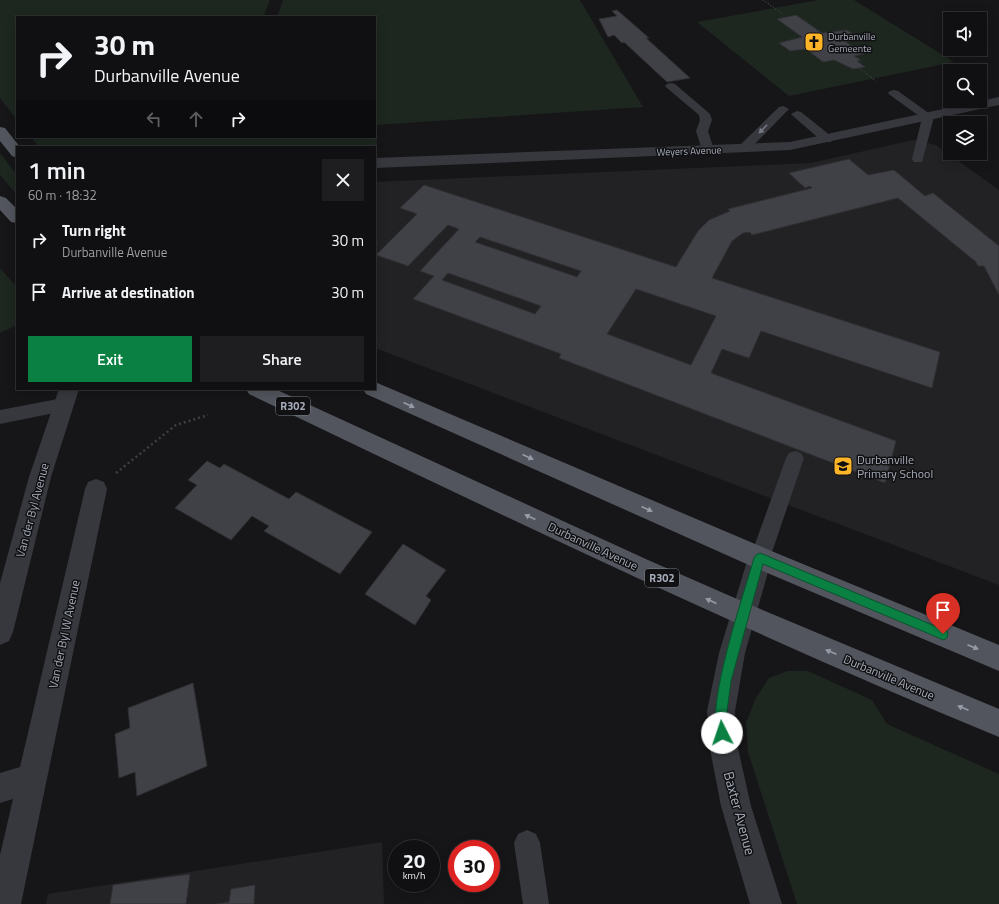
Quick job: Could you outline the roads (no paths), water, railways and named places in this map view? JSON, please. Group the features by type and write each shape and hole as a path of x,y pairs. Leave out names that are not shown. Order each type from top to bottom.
{"main road":[{"path":"0,131 16,152"},
{"path":"0,201 16,217"},
{"name":"Durbanville Avenue","path":"258,390 638,568 999,724"},
{"path":"375,390 760,558 999,658"}],"street":[{"name":"Weyers Avenue","path":"376,163 790,146 827,140 999,101"},
{"name":"Van der Byl Avenue","path":"0,632 40,476 66,397"},
{"name":"Van der Byl W Avenue","path":"5,904 96,489"},
{"name":"Baxter Avenue","path":"760,558 732,654 721,711 723,737 736,806 766,904"},
{"path":"0,788 32,778"}],"lane":[{"path":"671,86 704,114 706,120 702,132 708,150"},
{"path":"894,93 928,117 918,159"},
{"path":"743,149 782,109"},
{"path":"797,114 827,140"},
{"path":"0,417 66,397"},
{"path":"760,558 794,458"},
{"path":"527,843 536,904"}],"place":[{"name":"Durbanville Gemeente","path":"814,42"},
{"name":"Durbanville Primary School","path":"843,466"}]}
